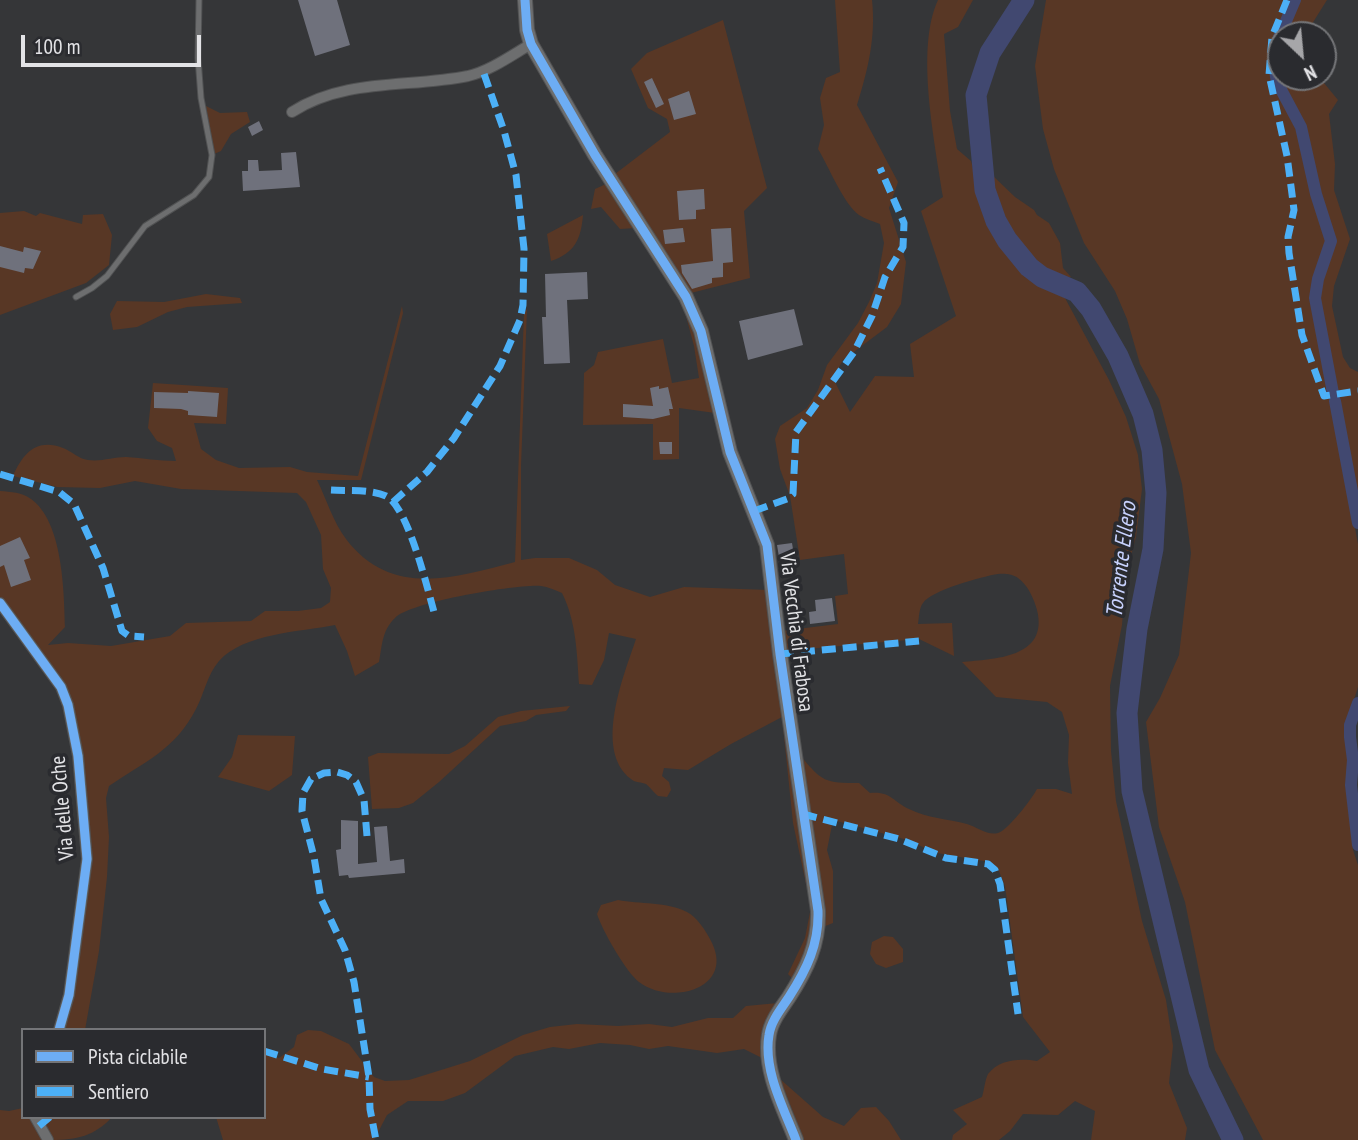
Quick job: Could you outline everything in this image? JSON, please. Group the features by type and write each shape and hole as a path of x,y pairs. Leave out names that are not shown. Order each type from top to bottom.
{"street":[{"name":"Via Vecchia di Frabosa","path":"526,0 527,30 531,44 595,155 697,319 730,452 767,545 780,654 818,911 817,935 810,961 774,1021 769,1036 774,1080 796,1140"},
{"path":"292,112 314,100 352,89 472,75 531,44"},
{"name":"Via delle Oche","path":"0,603 61,687 68,705 78,756 88,856 69,995 61,1028"},
{"path":"36,1119 48,1140"}],"lane":[{"path":"76,297 107,276 135,237 148,224 194,195 209,177 212,155 202,104 198,64 199,0"}],"shaded area":[{"path":"835,0 872,0 870,53 857,105 898,182 889,208 906,262 901,304 887,327 843,360 833,378 850,412 875,376 914,377 910,344 956,316 921,211 943,197 929,97 928,44 931,20 938,0 973,0 958,27 944,34 950,111 957,149 971,161 984,207 1012,258 1037,279 1052,285 1065,298 1109,380 1126,417 1138,455 1142,489 1136,537 1126,574 1122,625 1110,686 1111,751 1116,801 1142,921 1166,1000 1173,1046 1169,1083 1187,1128 1185,1140 1091,1140 1095,1111 1075,1101 1058,1115 1023,1114 999,1140 952,1140 953,1135 967,1124 953,1110 982,1097 987,1076 993,1069 1011,1061 1037,1061 1050,1052 1023,1017 1005,886 998,869 989,862 937,853 904,839 833,820 827,850 833,871 833,923 823,927 800,755 825,779 859,783 870,793 887,795 916,812 967,824 990,833 998,833 1007,827 1037,789 1056,789 1072,794 1068,763 1069,735 1062,712 1047,702 996,697 962,662 1016,653 1027,647 1035,638 1039,626 1036,606 1028,588 1016,577 1008,574 991,575 946,589 923,603 918,624 952,623 954,656 919,639 784,651 781,631 838,624 835,596 848,594 844,554 800,560 790,496 780,469 775,439 780,426 807,408 818,390 827,365 858,323 877,283 884,243 880,224 861,216 853,209 818,149 824,125 820,98 826,78 840,72"},
{"path":"1046,0 1292,0 1283,21 1267,21 1267,91 1280,91 1297,127 1313,194 1328,238 1312,301 1358,544 1358,687 1344,731 1349,764 1347,783 1353,850 1358,865 1358,1140 1263,1140 1215,1050 1185,902 1159,827 1146,722 1179,655 1191,553 1182,484 1159,399 1140,364 1127,319 1115,291 1084,243 1054,169 1043,129 1035,66"},
{"path":"1297,0 1327,0 1314,21 1289,21"},
{"path":"723,20 767,188 744,211 750,278 687,294 615,174 670,132 667,119 648,108 631,69 647,53"},
{"path":"1286,91 1331,91 1338,100 1329,114 1335,164 1334,190 1350,239 1334,286 1332,306 1343,357 1350,368 1358,372 1358,498 1320,300 1322,280 1334,245 1333,236 1319,194 1303,126"},
{"path":"206,106 220,113 247,112 250,122 231,134 221,151 214,154"},
{"path":"990,173 1015,197 1049,223 1060,243 1063,268 1071,277 1060,277 1042,270 1027,257 1020,242 1008,231 998,213"},
{"path":"606,184 636,228 620,229 601,207 591,209 595,189"},
{"path":"24,211 36,216 40,213 82,224 83,215 103,214 112,235 109,265 86,283 0,315 0,213"},
{"path":"583,215 581,231 575,244 566,254 551,261 547,234"},
{"path":"206,294 240,298 242,303 187,307 168,312 137,327 113,330 110,314 117,301 164,302"},
{"path":"683,305 691,320 715,413 679,408 679,459 653,460 653,424 583,425 584,373 594,365 598,352 663,339 672,383 699,378"},
{"path":"402,306 403,313 361,480 317,480 333,518 346,539 364,558 383,570 403,576 424,579 446,577 515,562 524,313 527,309 521,466 521,560 569,558 597,570 615,585 650,597 684,587 769,590 813,906 810,945 794,980 788,974 805,938 811,907 793,823 782,717 688,770 664,768 662,776 669,782 671,790 667,797 658,796 646,784 631,779 620,766 614,750 613,731 619,691 636,639 609,633 604,660 592,685 579,684 573,626 562,593 544,586 528,586 441,600 405,612 395,618 387,628 379,662 355,676 335,625 257,639 230,652 219,661 211,672 196,709 178,735 158,754 109,786 106,798 109,837 107,877 99,951 85,1028 63,1028 83,908 81,755 52,666 0,598 0,491 31,499 42,510 56,540 62,577 65,627 48,645 68,643 111,646 170,636 186,623 251,621 265,611 321,608 330,602 331,588 323,569 321,535 306,502 297,493 181,489 135,481 100,488 57,487 13,476 26,454 38,446 54,445 88,460 126,457 176,461 172,448 157,441 148,428 153,383 228,388 226,424 194,423 201,449 216,460 239,468 290,467 307,472 358,476"},
{"path":"570,706 566,711 536,715 526,721 500,726 413,803 399,808 372,809 368,757 378,753 449,754 465,746 498,717 521,711"},
{"path":"238,735 295,736 292,775 269,791 218,777 232,757"},
{"path":"618,900 671,906 694,917 709,937 716,958 715,971 707,981 682,992 652,989 639,982 615,950 597,914 601,905"},
{"path":"884,936 893,937 903,949 903,962 886,968 876,964 870,954 872,942"},
{"path":"778,1003 764,1059 744,1049 717,1053 668,1046 649,1049 600,1043 569,1049 553,1047 515,1056 465,1093 443,1101 408,1101 387,1115 374,1140 223,1140 217,1119 266,1119 266,1055 279,1058 294,1047 297,1035 308,1030 321,1031 349,1044 374,1077 385,1081 409,1080 470,1061 523,1035 550,1027 577,1024 649,1024 672,1027 708,1018 733,1018 746,1006"},
{"path":"780,1079 823,1117 844,1126 861,1108 876,1107 901,1140 804,1140"},
{"path":"21,1108 21,1119 33,1119 43,1140 0,1140 0,1110"},
{"path":"52,1119 110,1119 85,1136 69,1139 52,1140 43,1127"}],"building":[{"path":"298,0 337,0 350,45 315,56"},
{"path":"652,78 664,104 656,108 644,82"},
{"path":"689,91 696,114 674,120 668,99"},
{"path":"259,121 263,130 252,136 248,127"},
{"path":"296,152 300,187 243,191 242,171 248,171 248,160 258,160 259,171 282,170 281,153"},
{"path":"704,189 705,209 696,210 696,219 679,220 677,191"},
{"path":"683,228 685,242 665,244 663,230"},
{"path":"731,228 733,262 723,263 723,277 712,278 712,283 692,289 682,273 681,265 713,261 711,229"},
{"path":"0,246 23,252 24,247 41,251 33,269 25,268 24,273 0,267"},
{"path":"587,272 588,299 567,300 570,363 544,364 542,317 546,317 545,274"},
{"path":"794,309 803,345 748,360 739,321"},
{"path":"659,386 659,389 668,387 673,409 669,409 670,415 653,419 623,417 623,404 653,406 650,388"},
{"path":"154,392 219,393 217,417 188,415 188,411 181,409 154,408"},
{"path":"659,442 672,442 672,454 660,454"},
{"path":"20,537 30,558 24,560 31,580 11,587 4,565 0,567 0,546"},
{"path":"792,543 795,561 780,563 777,545"},
{"path":"832,598 835,621 810,624 809,612 816,611 815,600"},
{"path":"341,820 358,821 358,864 377,862 374,827 387,826 390,861 404,859 405,873 349,878 348,875 339,876 336,850 341,849"}],"waterway":[{"name":"Torrente Ellero","path":"1024,0 990,53 976,95 985,190 996,221 1007,240 1029,267 1042,277 1077,292 1091,309 1118,356 1143,414 1152,450 1156,493 1153,549 1137,629 1127,713 1132,791 1199,1070 1233,1140"},
{"path":"1295,0 1278,40 1275,71 1277,82 1301,127 1316,194 1331,241 1318,279 1315,298 1333,393"},
{"path":"1335,401 1358,523"},
{"path":"1358,703 1350,725 1353,760 1351,785 1358,845"}],"marked path":[{"path":"1287,0 1272,37 1269,75 1287,156 1292,194 1294,210 1288,237 1289,253 1302,335 1324,396 1358,391"},
{"path":"393,502 427,472 454,438 500,366 520,320 523,305 524,249 516,175 483,71"},
{"path":"754,511 787,499 793,494 796,432 854,352 872,316 885,277 903,247 904,223 880,168"},
{"path":"0,474 59,492 74,504 103,568 122,631 129,636 144,637"},
{"path":"331,490 373,492 386,496 394,503 416,549 434,612"},
{"path":"780,654 919,641"},
{"path":"367,836 364,800 356,782 337,772 324,773 311,779 303,793 302,811 321,899 345,950 354,982 376,1140"},
{"path":"803,814 899,839 946,858 988,864 995,870 1000,884 1018,1014"},
{"path":"266,1052 322,1069 369,1077"},
{"path":"39,1126 48,1119"}],"cycle path":[{"path":"525,0 531,44 595,155 686,297 701,331 730,452 767,545 780,654 818,911 811,956 774,1020 769,1035 772,1075 796,1140"},
{"path":"0,603 61,687 68,705 78,756 87,859 69,995 60,1028"}]}
